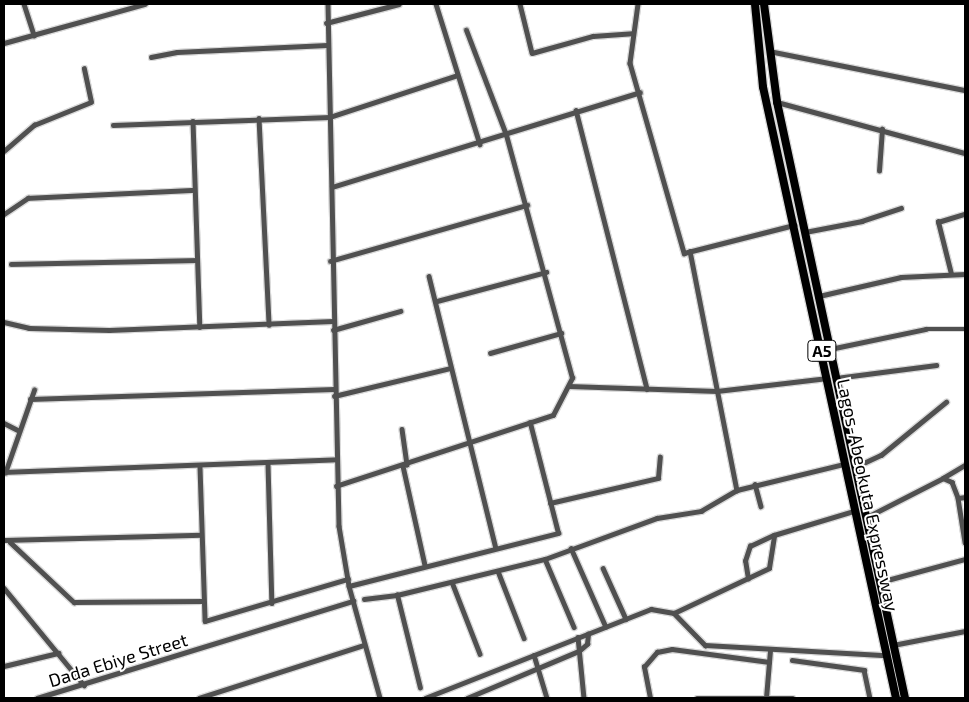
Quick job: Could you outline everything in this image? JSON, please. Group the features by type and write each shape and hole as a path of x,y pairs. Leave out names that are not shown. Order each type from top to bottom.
{"highway":[{"name":"Lagos-Abeokuta Expressway","path":"755,4 763,87 896,698"},
{"name":"Lagos-Abeokuta Expressway","path":"764,4 768,50 777,102 820,296 864,519 880,582 905,698"}],"street":[{"path":"24,4 34,34"},
{"path":"4,43 145,4"},
{"path":"328,4 326,23 332,187 330,261 336,486 348,579 364,645 380,698"},
{"path":"326,23 399,4"},
{"path":"436,4 456,76 480,144"},
{"path":"520,4 532,53 593,36 632,33"},
{"path":"638,4 632,33 630,63 640,92 684,253 794,225"},
{"path":"336,486 405,466 557,413 570,386 572,374 528,205 506,135 466,30"},
{"path":"151,58 177,52 327,45"},
{"path":"768,50 965,90"},
{"path":"4,151 34,125 91,102 84,69"},
{"path":"112,125 259,118 330,117 456,76"},
{"path":"332,187 480,144 576,110 640,92"},
{"path":"777,102 965,153"},
{"path":"576,110 647,389"},
{"path":"259,118 269,325"},
{"path":"193,121 196,260 200,326"},
{"path":"879,171 882,129"},
{"path":"4,214 28,198 194,190"},
{"path":"330,261 528,205"},
{"path":"805,232 862,221 901,208"},
{"path":"951,274 938,222 965,214"},
{"path":"690,251 737,490"},
{"path":"11,264 196,260"},
{"path":"437,301 546,272"},
{"path":"820,296 901,277 965,274"},
{"path":"429,276 437,301 451,368 496,548"},
{"path":"333,330 400,311"},
{"path":"4,322 67,329 269,325 333,321"},
{"path":"830,349 926,329 965,329"},
{"path":"490,353 561,333"},
{"path":"836,378 936,365"},
{"path":"334,396 451,368"},
{"path":"570,386 717,391 827,378"},
{"path":"30,399 334,389"},
{"path":"34,390 4,473 268,464 336,459"},
{"path":"855,467 881,455 946,402"},
{"path":"4,423 18,430"},
{"path":"350,586 425,565 558,533 530,423"},
{"path":"402,429 405,466 425,565"},
{"path":"550,503 658,478 660,457"},
{"path":"268,464 272,602"},
{"path":"364,599 397,595 544,559 657,518 701,511 737,490 755,484 844,464"},
{"path":"864,519 965,465"},
{"path":"200,466 202,601 203,616 209,623 348,579"},
{"path":"943,478 952,482 958,498 965,542"},
{"path":"755,484 761,506"},
{"path":"958,498 965,497"},
{"path":"748,579 745,561 750,546 774,535 854,511"},
{"path":"4,540 10,542 201,535"},
{"path":"426,698 651,609 674,613 748,579 773,562 774,535"},
{"path":"10,542 74,602 202,601"},
{"path":"571,548 606,627"},
{"path":"544,559 574,627"},
{"path":"880,582 965,559"},
{"path":"603,568 626,619"},
{"path":"498,571 524,638"},
{"path":"452,582 480,654"},
{"path":"4,588 84,685"},
{"path":"397,595 420,688"},
{"name":"Dada Ebiye Street","path":"37,698 353,601"},
{"path":"674,613 700,643 770,650 886,655"},
{"path":"893,645 965,632"},
{"path":"467,698 541,669 578,651 587,644 588,634"},
{"path":"578,637 584,698"},
{"path":"198,698 364,645"},
{"path":"650,698 644,667 657,652 672,649 769,662"},
{"path":"766,697 770,650"},
{"path":"4,666 58,653"},
{"path":"534,655 541,669 547,698"},
{"path":"792,660 864,670 870,698"},
{"path":"697,698 793,698"}]}
